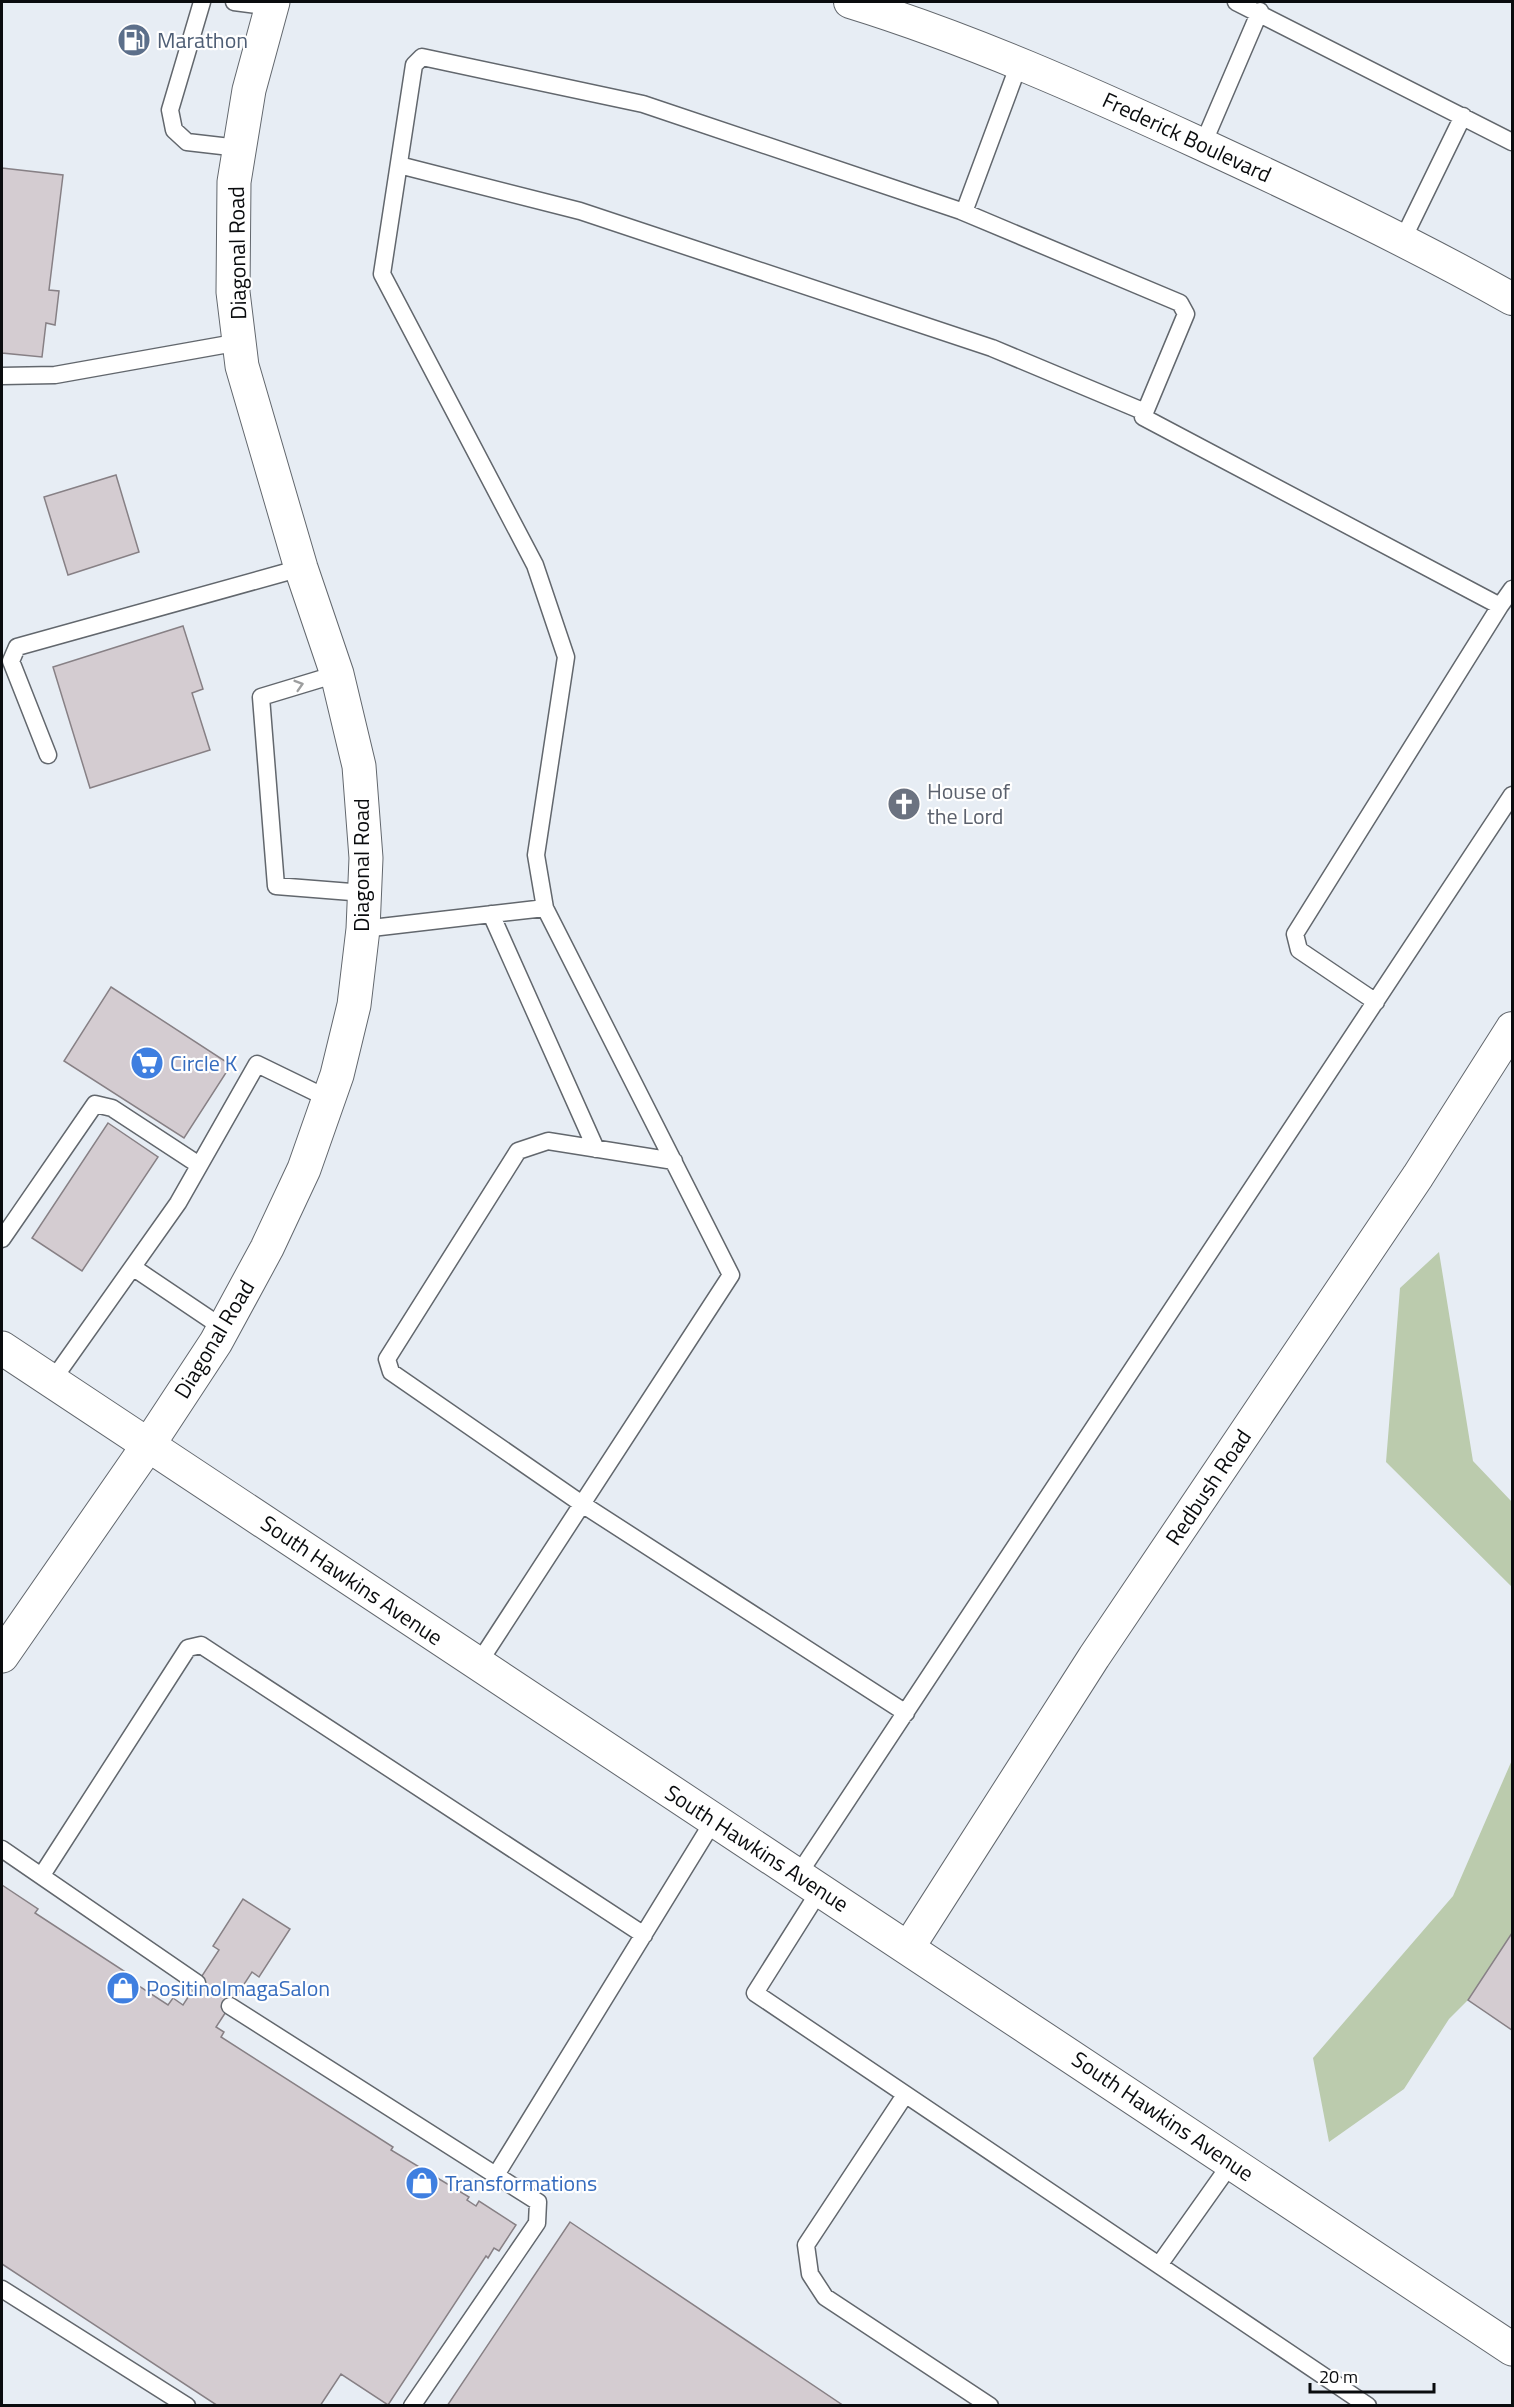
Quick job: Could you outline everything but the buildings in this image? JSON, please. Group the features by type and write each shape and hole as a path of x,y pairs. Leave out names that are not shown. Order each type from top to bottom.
{"street":[{"name":"Frederick Boulevard","path":"850,2 906,19 1098,96 1203,144 1402,241 1512,299"},
{"name":"Diagonal Road","path":"2,1656 149,1444 224,1328 267,1248 299,1179 329,1099 354,1005 363,929 366,858 359,766 337,674 301,568 242,366 233,292 234,182 249,90 272,4"},
{"name":"Redbush Road","path":"908,1948 1094,1657 1418,1176 1512,1028"},
{"name":"South Hawkins Avenue","path":"2,1348 1512,2349"}],"lane":[{"path":"202,2 170,110 174,130 187,142 239,148"},
{"path":"234,2 272,4"},
{"path":"1236,2 1260,11 1512,142"},
{"path":"1203,144 1260,11"},
{"path":"478,1664 731,1275 545,908 536,855 566,657 535,565 382,274 414,65 422,57 643,104 964,212 1180,303 1186,314 1143,417 1500,606"},
{"path":"964,212 1019,64"},
{"path":"1402,241 1463,116"},
{"path":"399,165 580,211 992,348 1145,412"},
{"path":"2,376 55,375 240,342"},
{"path":"48,755 12,661 17,647 301,568"},
{"path":"1376,1002 1299,950 1295,934 1512,589"},
{"path":"337,674 261,697 276,886 364,893"},
{"path":"1368,2406 755,1993 809,1883 906,1713 1512,795"},
{"path":"363,929 545,908"},
{"path":"491,914 596,1149"},
{"path":"52,1381 178,1203 257,1064 329,1099"},
{"path":"2,1239 95,1104 112,1108 199,1165"},
{"path":"674,1161 548,1142 518,1151 387,1359 391,1372 582,1504 906,1713"},
{"path":"134,1268 224,1328"},
{"path":"42,1875 188,1648 201,1645 644,1935"},
{"path":"496,2175 714,1820"},
{"path":"2,1849 197,1983"},
{"path":"230,2006 538,2202 537,2223 412,2406"},
{"path":"905,2095 806,2245 810,2274 825,2297 990,2406"},
{"path":"1159,2265 1232,2162"},
{"path":"2,2289 187,2406"}],"green space":[{"path":"1439,1252 1473,1461 1512,1502 1512,1587 1386,1462 1400,1288"},
{"path":"1512,1760 1512,1933 1468,2000 1449,2019 1404,2089 1329,2142 1313,2058 1453,1896"}],"place":[{"name":"Marathon","path":"134,40"},
{"name":"House of the Lord","path":"904,804"},
{"name":"Circle K","path":"147,1063"},
{"name":"PositinoImagaSalon","path":"123,1988"},
{"name":"Transformations","path":"422,2183"}]}
